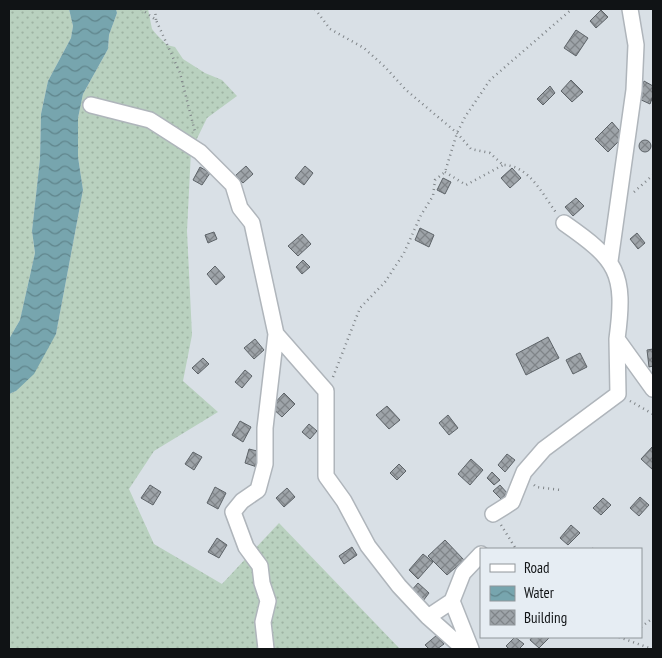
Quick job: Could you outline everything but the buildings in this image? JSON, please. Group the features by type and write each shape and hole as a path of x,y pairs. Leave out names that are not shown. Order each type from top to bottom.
{"street":[{"path":"610,261 634,90 636,45 630,9"},
{"path":"91,105 150,120 200,152 233,185 240,208 252,222 276,334 265,428 265,464 258,490 242,501 233,512 246,547 260,566 262,583 268,601 263,622 266,649"},
{"path":"493,514 512,502 524,472 544,449 618,394 617,339 621,311 620,286 610,261 594,244 564,223"},
{"path":"276,334 326,391 326,476 344,501 368,546 399,586 428,617 464,649"},
{"path":"617,339 653,389"},
{"path":"428,617 452,601 463,573 480,554"},
{"path":"452,601 471,649"}],"path":[{"path":"141,9 156,20"},
{"path":"155,9 156,20 180,73 200,152"},
{"path":"315,9 330,30 364,48 406,90 457,133 471,149 490,153 503,165"},
{"path":"326,391 341,360 360,308 385,282 404,253 421,215 433,196 435,180 445,172 457,133 465,117 490,80 572,9"},
{"path":"445,172 466,185 503,165 513,165 529,175 564,223"},
{"path":"618,206 653,175"},
{"path":"618,394 653,414"},
{"path":"524,472 536,487 561,490"},
{"path":"493,514 515,548"},
{"path":"642,626 653,618"},
{"path":"622,638 652,649"}],"green space":[{"path":"9,9 69,9 73,26 71,38 48,81 41,114 40,159 32,231 35,253 20,320 9,339"},
{"path":"116,9 148,9 152,29 167,45 175,47 183,59 205,73 222,80 237,96 207,118 191,151 187,231 192,335 183,381 218,412 154,451 129,489 154,544 222,584 279,523 400,649 9,649 9,394 16,391 56,334 83,190 78,157 78,118 83,94 108,49 109,35 117,13"}],"water":[{"path":"69,9 116,9 117,13 109,35 108,49 83,94 78,118 78,157 83,190 56,334 34,374 16,391 9,394 9,339 20,320 35,253 32,231 40,159 41,114 48,81 71,38 73,26"}]}
